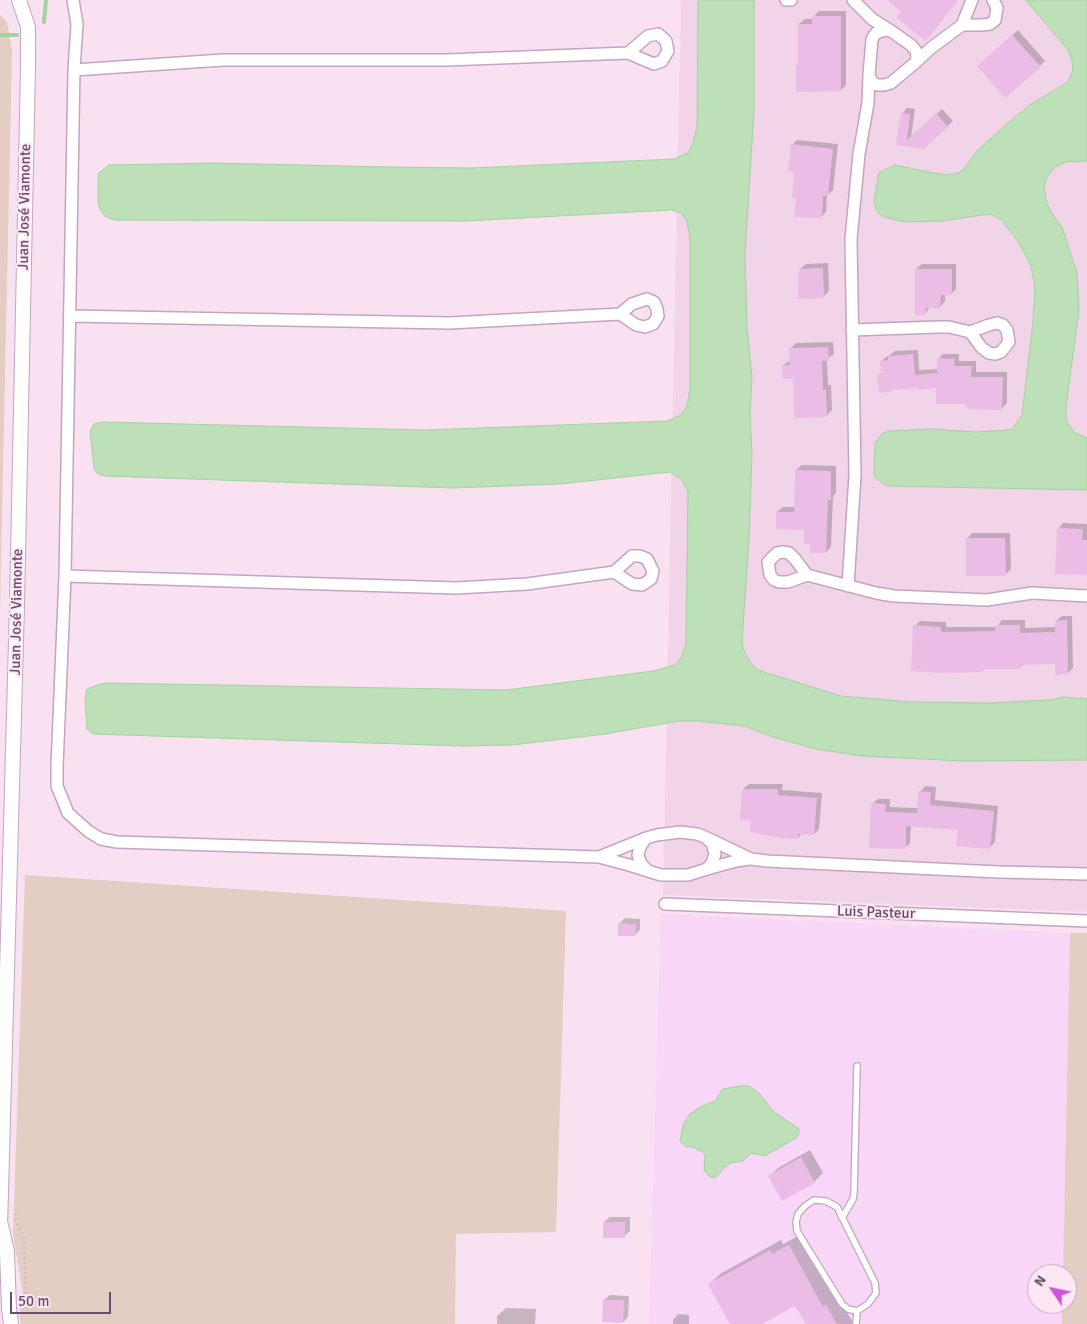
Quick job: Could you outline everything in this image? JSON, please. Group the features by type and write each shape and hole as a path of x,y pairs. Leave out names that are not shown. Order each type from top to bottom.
{"street":[{"name":"Juan José Viamonte","path":"11,1324 7,1251 0,1226 17,604 28,67 28,27 19,0"},
{"path":"73,0 77,24 74,70 65,576 57,786 68,812 88,831 101,839 117,842 599,857 661,875 688,875 736,861 751,859 990,872 1087,874"},
{"path":"786,0 791,0"},
{"path":"853,0 872,19 911,45 916,50 916,62"},
{"path":"962,25 968,5 972,0"},
{"path":"868,103 931,48 962,25 990,24 995,20 997,8 994,0"},
{"path":"848,586 855,475 851,239 859,154 868,103 872,19"},
{"path":"872,39 879,31 891,31"},
{"path":"911,45 931,48"},
{"path":"74,70 223,60 448,60 628,53"},
{"path":"869,75 872,82 877,85 884,86 891,83"},
{"path":"70,316 449,323 620,314"},
{"path":"852,330 949,327 970,332"},
{"path":"65,576 456,588 527,584 614,572"},
{"path":"807,575 894,596 987,600 1032,593 1087,596"},
{"path":"599,857 646,838 680,832 705,837 751,859"},
{"path":"705,837 712,843 715,854 712,863 707,869"},
{"path":"646,838 640,847 638,855 641,864 648,871"},
{"name":"Luis Pasteur","path":"665,904 1087,921"}],"lane":[{"path":"842,1218 853,1199 854,1193 857,1066"},
{"path":"856,1324 857,1312 868,1304 876,1293 875,1283 837,1208 826,1201 814,1200 798,1214 796,1222 797,1231 842,1304 848,1309 857,1312"}],"shaded area":[{"path":"681,0 1087,0 1087,912 663,895"},
{"path":"698,0 754,0 754,109 745,254 747,329 752,377 750,412 752,454 742,641 743,648 750,662 756,669 841,696 910,702 988,703 1050,700 1063,697 1087,699 1087,760 963,761 863,756 816,749 770,736 745,726 698,721 679,721 605,734 512,745 462,746 93,734 87,729 85,699 87,689 106,683 506,690 653,671 675,665 681,658 686,644 688,491 682,480 670,472 560,484 453,488 105,476 98,474 94,469 90,431 94,424 102,422 425,430 667,421 681,415 687,406 690,390 690,238 683,214 671,210 465,221 114,220 105,216 101,211 98,203 98,180 99,173 109,165 213,163 471,168 674,159 688,153 697,127"},
{"path":"1026,0 1087,0 1087,161 1065,162 1054,168 1047,177 1044,186 1047,204 1062,227 1077,273 1079,310 1066,418 1075,433 1087,438 1087,490 887,486 874,475 875,443 882,434 888,431 932,429 976,432 1007,430 1012,429 1022,415 1033,322 1035,287 1031,266 1019,243 1002,220 990,214 941,221 905,222 884,217 877,212 874,201 879,173 895,165 948,175 961,172 977,151 1001,129 1031,104 1068,82 1073,70 1068,50"},
{"path":"0,15 7,22 12,50 0,608"},
{"path":"25,875 566,911 556,1232 456,1234 455,1324 21,1324 19,1316 23,1295 13,1233"},
{"path":"661,914 1070,933 1063,1264 1027,1264 1027,1314 1062,1314 1062,1324 649,1324"},
{"path":"1070,933 1087,933 1087,1324 1062,1324 1062,1314 1077,1314 1077,1264 1063,1264"},
{"path":"749,1086 759,1093 773,1111 799,1129 799,1133 796,1138 765,1156 751,1153 743,1161 730,1163 715,1178 710,1177 704,1170 705,1156 703,1152 692,1147 686,1147 680,1141 683,1125 690,1114 700,1107 715,1101 723,1089"}],"building":[{"path":"887,0 958,0 926,41 897,18 901,12"},
{"path":"812,16 841,16 841,91 796,92 798,24 812,24"},
{"path":"1012,35 1041,67 1005,98 977,66"},
{"path":"901,113 910,114 907,140 936,113 948,127 924,149 896,145"},
{"path":"791,144 833,149 828,196 823,196 822,218 794,217 796,198 792,198 794,172 788,171"},
{"path":"823,268 824,298 798,299 799,269"},
{"path":"915,269 952,269 952,295 941,295 940,308 926,308 925,315 915,315"},
{"path":"828,347 829,361 822,361 823,390 826,389 827,417 794,418 793,379 783,379 782,365 790,365 789,348"},
{"path":"913,354 915,375 937,373 937,358 955,359 954,366 972,366 971,377 1003,377 1002,410 967,409 966,404 936,404 936,388 890,390 890,392 879,393 877,375 881,375 880,361 888,360 888,356"},
{"path":"795,470 831,471 831,500 828,500 826,553 810,553 810,544 804,544 804,530 776,529 776,512 794,512"},
{"path":"1057,528 1083,529 1082,540 1087,540 1087,575 1055,574"},
{"path":"966,538 1005,538 1006,576 966,576"},
{"path":"1067,620 1068,674 1055,675 1055,664 1020,665 1020,669 983,669 983,672 938,673 911,671 913,625 941,627 941,632 995,631 995,625 1020,625 1020,633 1055,632 1055,621"},
{"path":"742,789 778,789 778,795 817,798 814,835 798,834 798,839 780,838 750,832 751,821 740,820"},
{"path":"918,791 931,792 930,805 994,811 990,849 956,846 958,830 906,826 906,849 869,848 871,803 886,804 885,812 917,813"},
{"path":"618,923 636,924 635,936 618,936"},
{"path":"801,1157 815,1183 782,1201 768,1176"},
{"path":"603,1222 625,1222 625,1238 603,1238"},
{"path":"789,1245 823,1307 826,1305 837,1324 806,1324 795,1306 762,1324 730,1324 708,1284 770,1250 772,1254"},
{"path":"603,1300 624,1300 623,1323 602,1322"}],"waterway":[{"path":"44,22 46,0"},
{"path":"0,35 17,35"}]}
